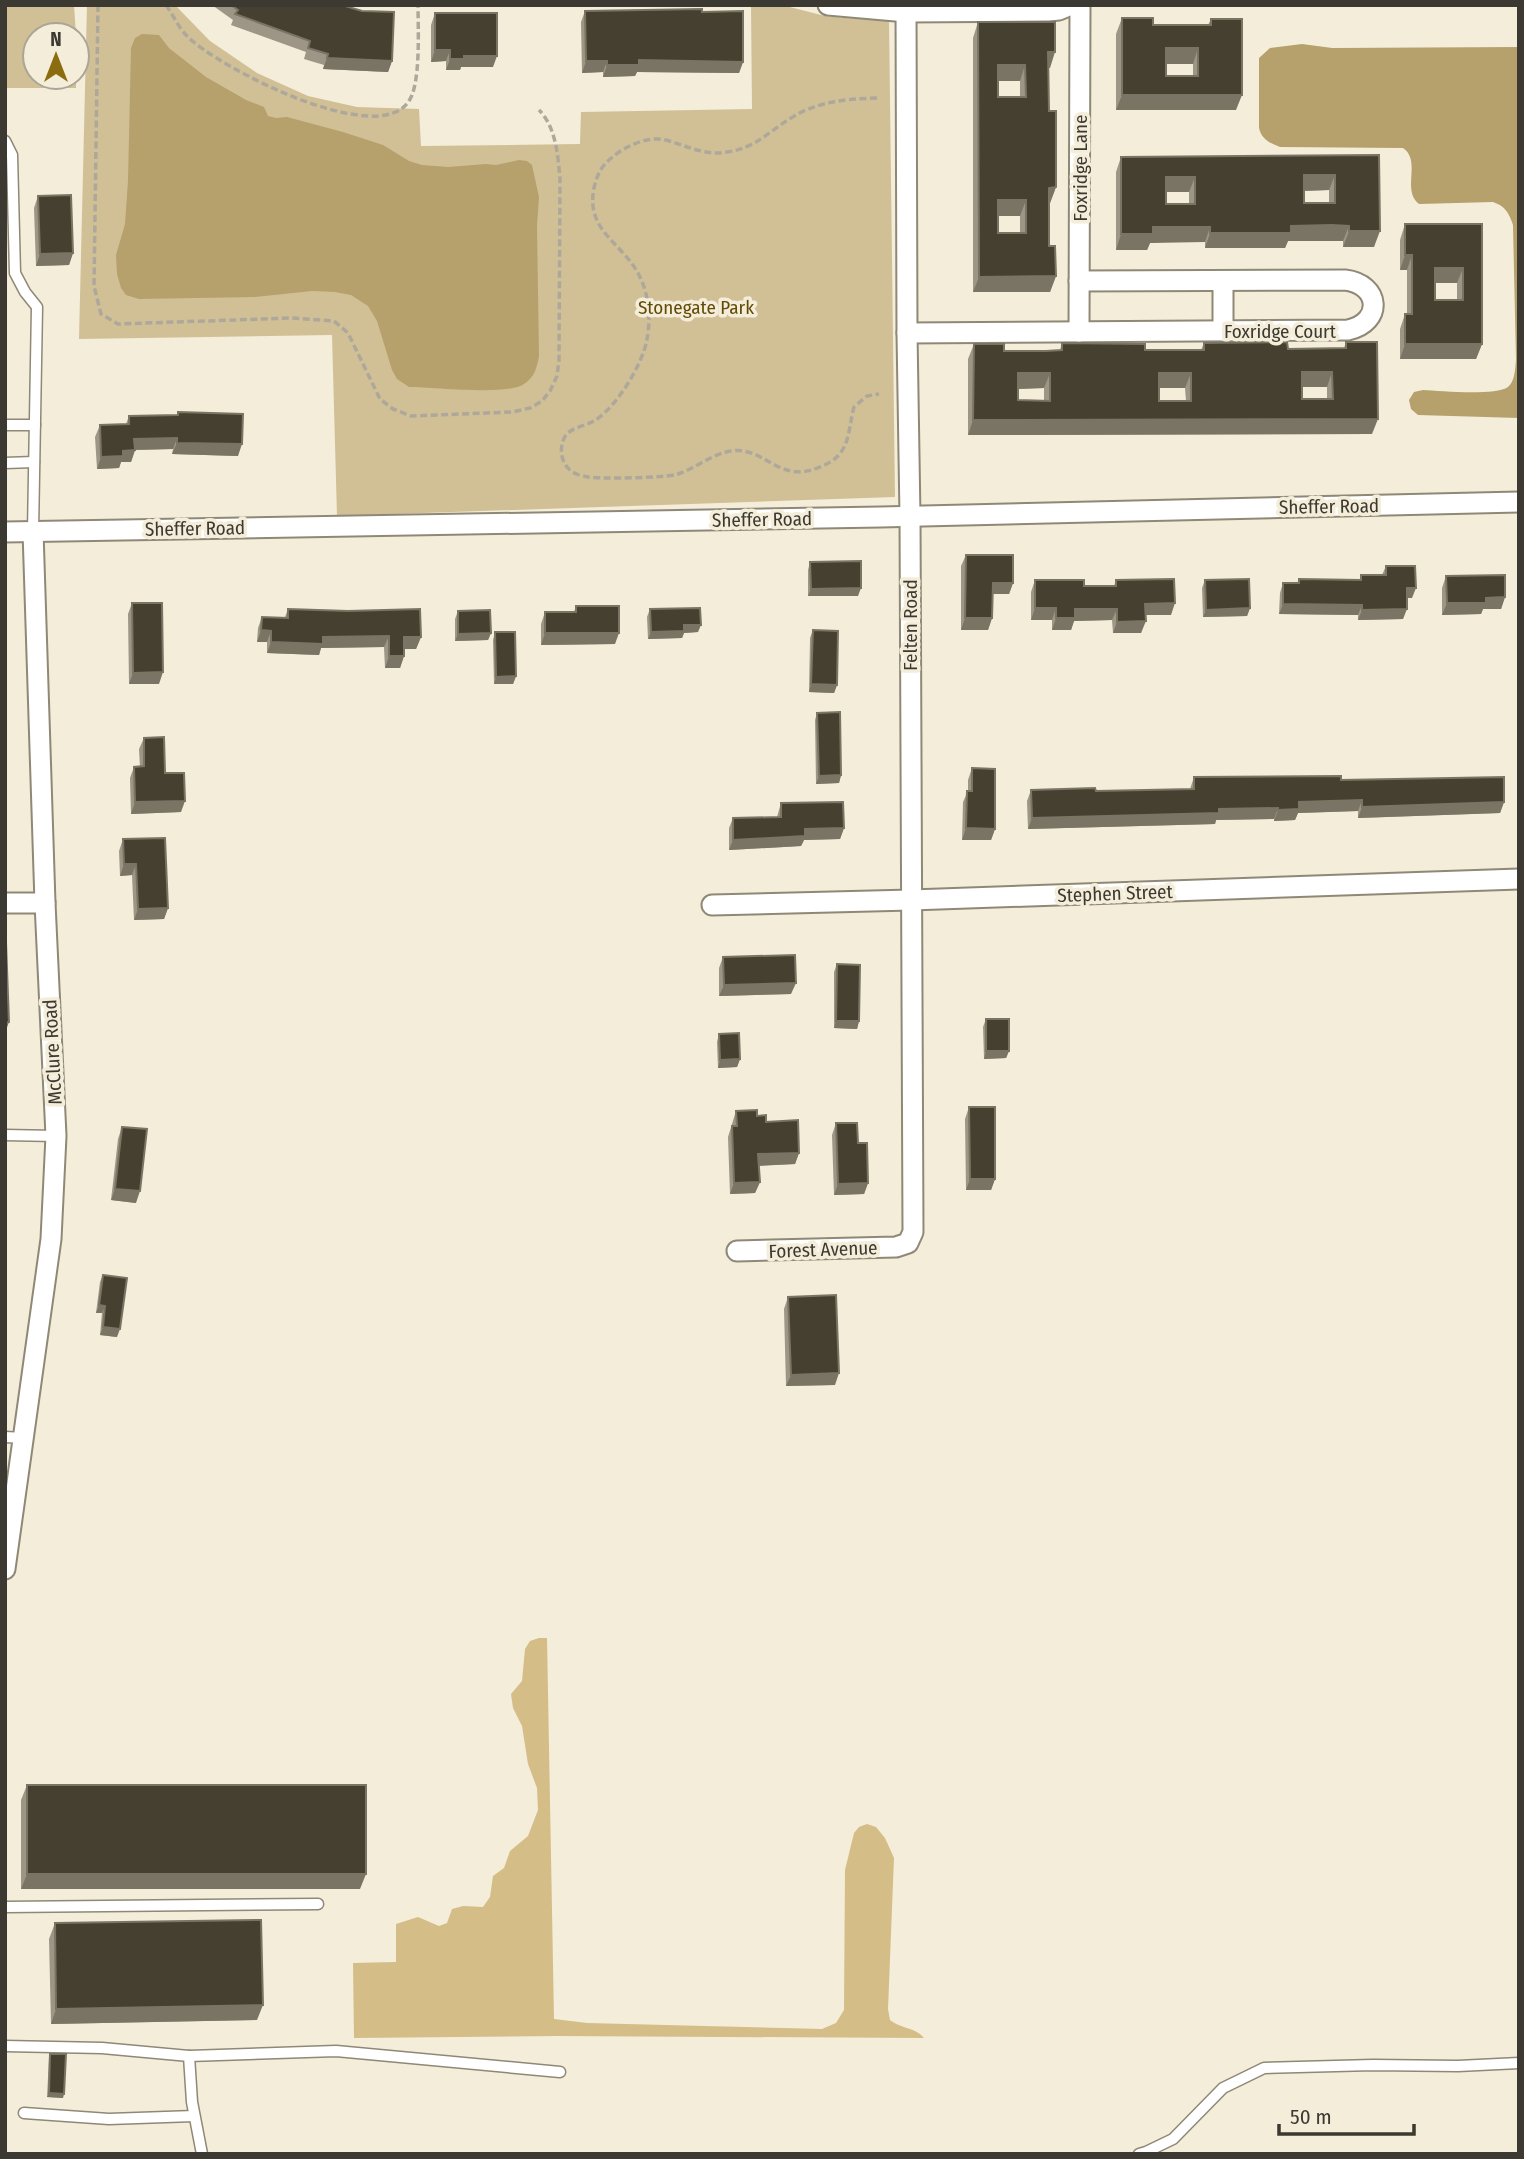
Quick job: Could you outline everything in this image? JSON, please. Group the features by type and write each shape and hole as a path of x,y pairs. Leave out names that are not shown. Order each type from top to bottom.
{"street":[{"path":"828,5 1048,11 1071,5"},
{"name":"Foxridge Lane","path":"1079,332 1080,5"},
{"name":"Felten Road","path":"906,8 906,333 910,516 914,1232 908,1243"},
{"name":"Foxridge Court","path":"906,333 1348,330 1361,327 1370,320 1374,309 1366,288 1356,281 1079,281"},
{"path":"1223,281 1223,331"},
{"name":"Sheffer Road","path":"5,531 910,516 1519,502"},
{"name":"McClure Road","path":"5,1569 15,1438 51,1239 56,1136 45,903 33,531"},
{"name":"Stephen Street","path":"712,905 1519,879"},
{"path":"5,904 45,903"},
{"name":"Forest Avenue","path":"737,1251 896,1247 908,1243"}],"lane":[{"path":"5,141 12,155 10,226 15,273 37,307 33,531"},
{"path":"5,425 35,425"},
{"path":"5,463 34,462"},
{"path":"5,1135 56,1136"},
{"path":"5,1908 318,1903"},
{"path":"5,2046 102,2048 189,2056 336,2052 560,2072"},
{"path":"189,2056 191,2102 202,2154"},
{"path":"1139,2154 1173,2139 1223,2088 1264,2068 1519,2063"},
{"path":"24,2113 109,2119 194,2116"}],"path":[{"path":"98,5 94,286 101,314 118,324 292,318 334,321 348,334 380,399 393,409 411,416 512,412 530,408 542,401 551,391 559,360 560,179 552,132 545,116 539,110"},
{"path":"166,5 187,36 229,66 276,90 334,112 362,115 384,115 398,111 410,101 416,81 418,5"},
{"path":"877,98 839,99 823,103 789,119 754,145 735,151 716,154 700,152 663,139 645,140 616,153 603,166 592,196 596,222 631,261 640,278 646,294 649,330 641,360 614,403 592,422 570,431 561,448 563,459 569,470 591,478 675,475 731,451 756,455 795,473 808,472 823,466 844,450 854,407 867,396 879,394"}],"green space":[{"path":"5,5 74,5 75,21 21,21 21,88 5,88"},
{"name":"Stonegate Park","path":"87,5 175,5 210,41 257,73 308,96 357,107 419,109 421,146 580,144 581,112 752,109 751,5 782,5 825,16 889,20 895,497 337,516 332,335 79,339 85,91 91,91 91,21 87,21"}],"shaded area":[{"path":"142,34 159,35 169,48 206,77 264,107 268,116 287,117 343,132 383,145 409,161 422,165 496,165 519,160 532,165 539,197 539,356 531,378 515,388 502,390 409,387 397,379 392,370 377,321 368,306 351,295 312,291 255,297 139,299 126,295 117,274 116,255 125,224 131,48 135,38"},
{"path":"1302,44 1332,48 1519,47 1519,418 1418,415 1411,409 1409,400 1414,392 1423,390 1492,391 1508,387 1512,382 1516,360 1513,225 1508,214 1504,208 1493,202 1419,204 1412,191 1411,160 1403,148 1280,147 1267,140 1259,128 1259,58 1270,48"},
{"path":"547,1638 554,2019 587,2023 822,2029 836,2023 844,2010 845,1870 854,1833 867,1824 876,1827 885,1838 894,1858 888,2009 890,2020 924,2038 354,2038 353,1963 396,1962 396,1924 418,1917 439,1926 447,1923 452,1909 463,1906 483,1907 490,1897 493,1876 504,1868 510,1851 528,1836 538,1810 537,1788 528,1764 522,1726 513,1708 511,1694 522,1681 525,1649 530,1641"}],"building":[{"path":"231,5 342,5 362,11 394,12 392,61 327,58 328,54 308,48 310,41 235,14 238,10"},
{"path":"702,9 702,12 743,11 743,62 639,60 639,65 607,65 607,61 586,61 585,11"},
{"path":"435,13 497,13 497,56 464,56 464,59 450,59 450,50 435,50"},
{"path":"1122,18 1153,18 1153,25 1211,25 1211,19 1242,19 1242,95 1122,95","holes":["1166,48 1198,48 1198,76 1166,76"]},
{"path":"978,22 1055,22 1055,52 1048,52 1049,111 1056,111 1056,187 1049,188 1049,246 1055,246 1056,276 979,277","holes":["998,65 1025,65 1026,97 998,97","998,200 1026,200 1026,233 998,233"]},
{"path":"1379,155 1380,231 1349,231 1349,226 1332,225 1291,226 1291,233 1210,233 1210,227 1153,227 1153,234 1121,234 1121,157","holes":["1304,175 1335,175 1335,203 1304,203","1166,177 1195,177 1195,204 1166,204"]},
{"path":"71,195 73,253 40,254 38,196"},
{"path":"1405,224 1482,224 1482,344 1405,344 1405,314 1412,314 1412,255 1405,255","holes":["1435,268 1463,268 1463,300 1435,300"]},
{"path":"1287,342 1288,349 1346,348 1346,342 1377,342 1378,419 973,420 974,344 1004,344 1004,351 1046,351 1062,350 1062,343 1145,344 1145,350 1204,350 1204,343","holes":["1302,372 1332,372 1333,399 1302,399","1018,373 1050,373 1050,401 1018,400","1159,373 1191,373 1191,401 1159,401"]},
{"path":"178,412 243,414 242,444 177,443 177,438 134,439 135,450 123,451 123,456 101,457 100,425 129,424 129,416 178,415"},
{"path":"966,555 1013,555 1013,583 993,583 992,618 965,618"},
{"path":"861,561 861,588 811,589 810,562"},
{"path":"1386,566 1415,566 1416,588 1407,588 1407,609 1362,610 1362,605 1283,604 1283,583 1299,583 1299,579 1361,580 1361,575 1386,575"},
{"path":"1505,575 1505,597 1486,598 1486,603 1447,603 1446,576"},
{"path":"1174,579 1175,603 1145,604 1146,621 1117,622 1117,609 1075,609 1075,618 1056,618 1056,608 1035,608 1035,580 1084,580 1084,586 1116,586 1116,580"},
{"path":"1249,579 1250,608 1206,610 1205,580"},
{"path":"132,603 162,603 163,672 133,673"},
{"path":"576,606 619,606 619,633 545,633 545,612 576,612"},
{"path":"700,608 701,625 684,625 684,631 651,632 650,609"},
{"path":"288,609 420,609 421,637 404,637 404,656 389,656 389,636 323,637 323,644 271,642 271,631 261,630 262,617 288,618"},
{"path":"490,610 491,633 458,634 458,611"},
{"path":"813,630 838,631 837,685 811,684"},
{"path":"495,632 515,632 516,676 496,677"},
{"path":"840,712 841,775 819,776 817,713"},
{"path":"164,737 165,773 184,773 185,801 135,802 134,767 144,766 144,738"},
{"path":"972,768 995,769 995,829 966,828 967,791 972,791"},
{"path":"1341,776 1341,780 1504,777 1504,802 1362,807 1362,800 1299,802 1299,809 1219,809 1219,813 1032,818 1031,790 1194,789 1194,777"},
{"path":"843,802 844,828 805,829 805,836 733,840 733,818 781,817 781,803"},
{"path":"165,838 168,908 138,909 136,864 124,864 123,839"},
{"path":"5,942 9,1022 5,1023"},
{"path":"795,955 796,983 724,985 723,957"},
{"path":"837,964 860,965 859,1021 836,1021"},
{"path":"986,1019 1009,1019 1009,1051 986,1051"},
{"path":"739,1033 740,1059 720,1060 719,1034"},
{"path":"969,1107 995,1107 995,1179 970,1179"},
{"path":"757,1110 757,1116 766,1115 766,1122 798,1120 799,1153 758,1154 760,1182 734,1183 732,1126 737,1126 736,1111"},
{"path":"836,1123 857,1123 858,1143 867,1143 868,1183 838,1184"},
{"path":"122,1127 147,1129 140,1191 115,1189"},
{"path":"103,1275 127,1278 120,1329 103,1327 105,1306 99,1305"},
{"path":"836,1295 839,1373 791,1375 788,1297"},
{"path":"27,1785 366,1785 366,1874 27,1874"},
{"path":"261,1920 263,2005 56,2009 55,1923"},
{"path":"50,2054 66,2054 64,2094 49,2093"}]}
